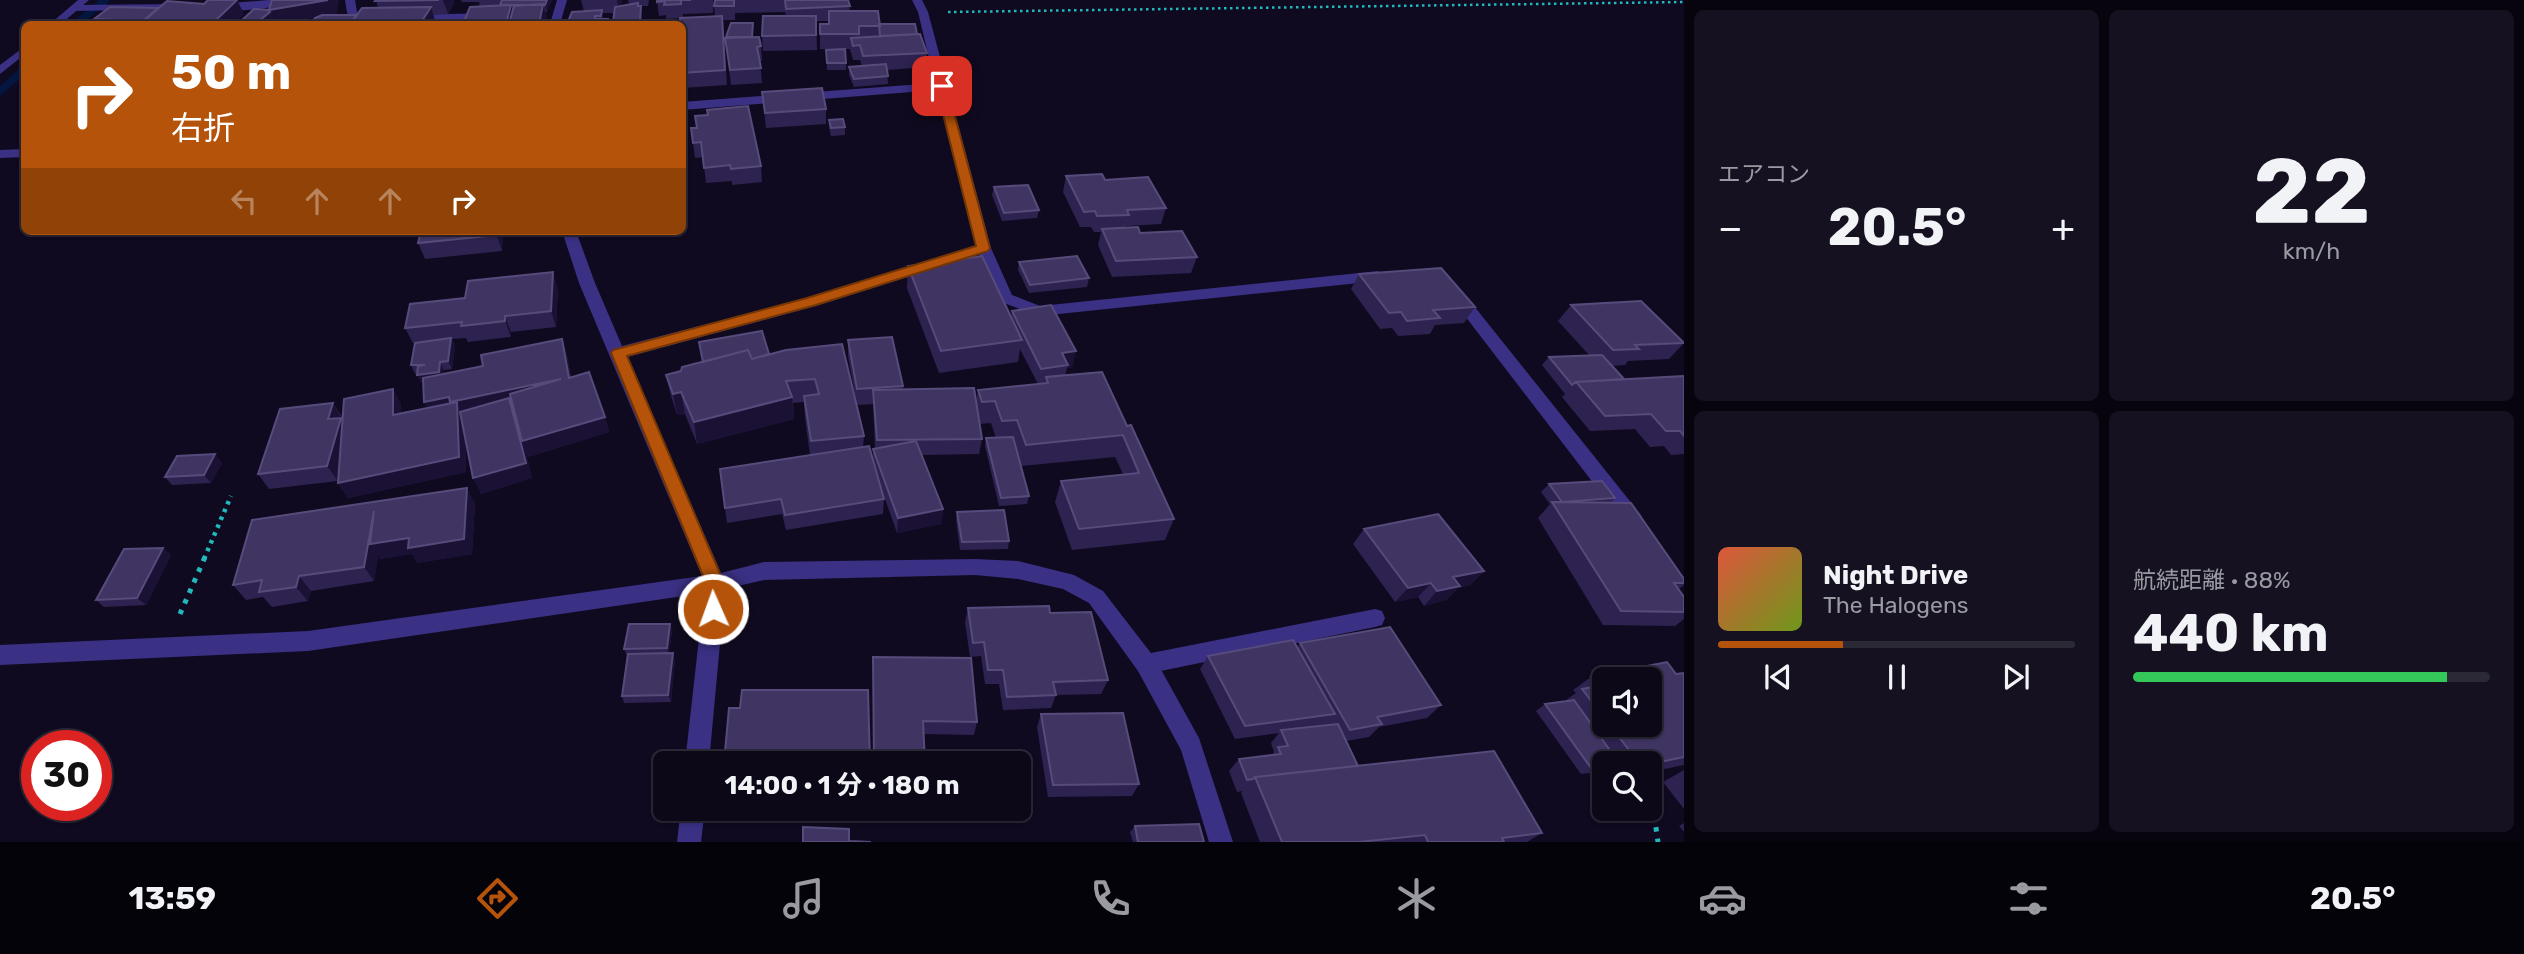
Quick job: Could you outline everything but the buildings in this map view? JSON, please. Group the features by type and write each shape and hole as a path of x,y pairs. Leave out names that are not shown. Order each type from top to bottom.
{"street":[{"path":"59,21 83,0"},
{"path":"204,7 243,6 290,0"},
{"path":"350,0 352,13 361,19 386,19"},
{"path":"544,16 557,20 562,0"},
{"path":"920,6 984,248 1006,298 1039,311 1390,274"},
{"path":"74,8 191,7"},
{"path":"399,18 502,16"},
{"path":"0,71 21,53"},
{"path":"686,106 942,86"},
{"path":"0,154 21,153"},
{"path":"570,235 587,283 715,583 698,751"},
{"path":"618,353 811,302 984,248"},
{"path":"1448,284 1642,531"},
{"path":"0,655 308,641 715,583 764,571 975,567 1018,570 1067,581 1096,597 1146,664 1191,746 1222,842"},
{"path":"1146,664 1375,618"},
{"path":"689,842 691,821"}],"path":[{"path":"920,6 1684,2"},
{"path":"165,647 230,496"},
{"path":"1655,821 1658,842"}],"waterway":[{"path":"80,21 105,0"},
{"path":"0,91 21,73"}],"route":[{"path":"713,609 715,583 618,353 811,302 984,248 942,86"}]}
